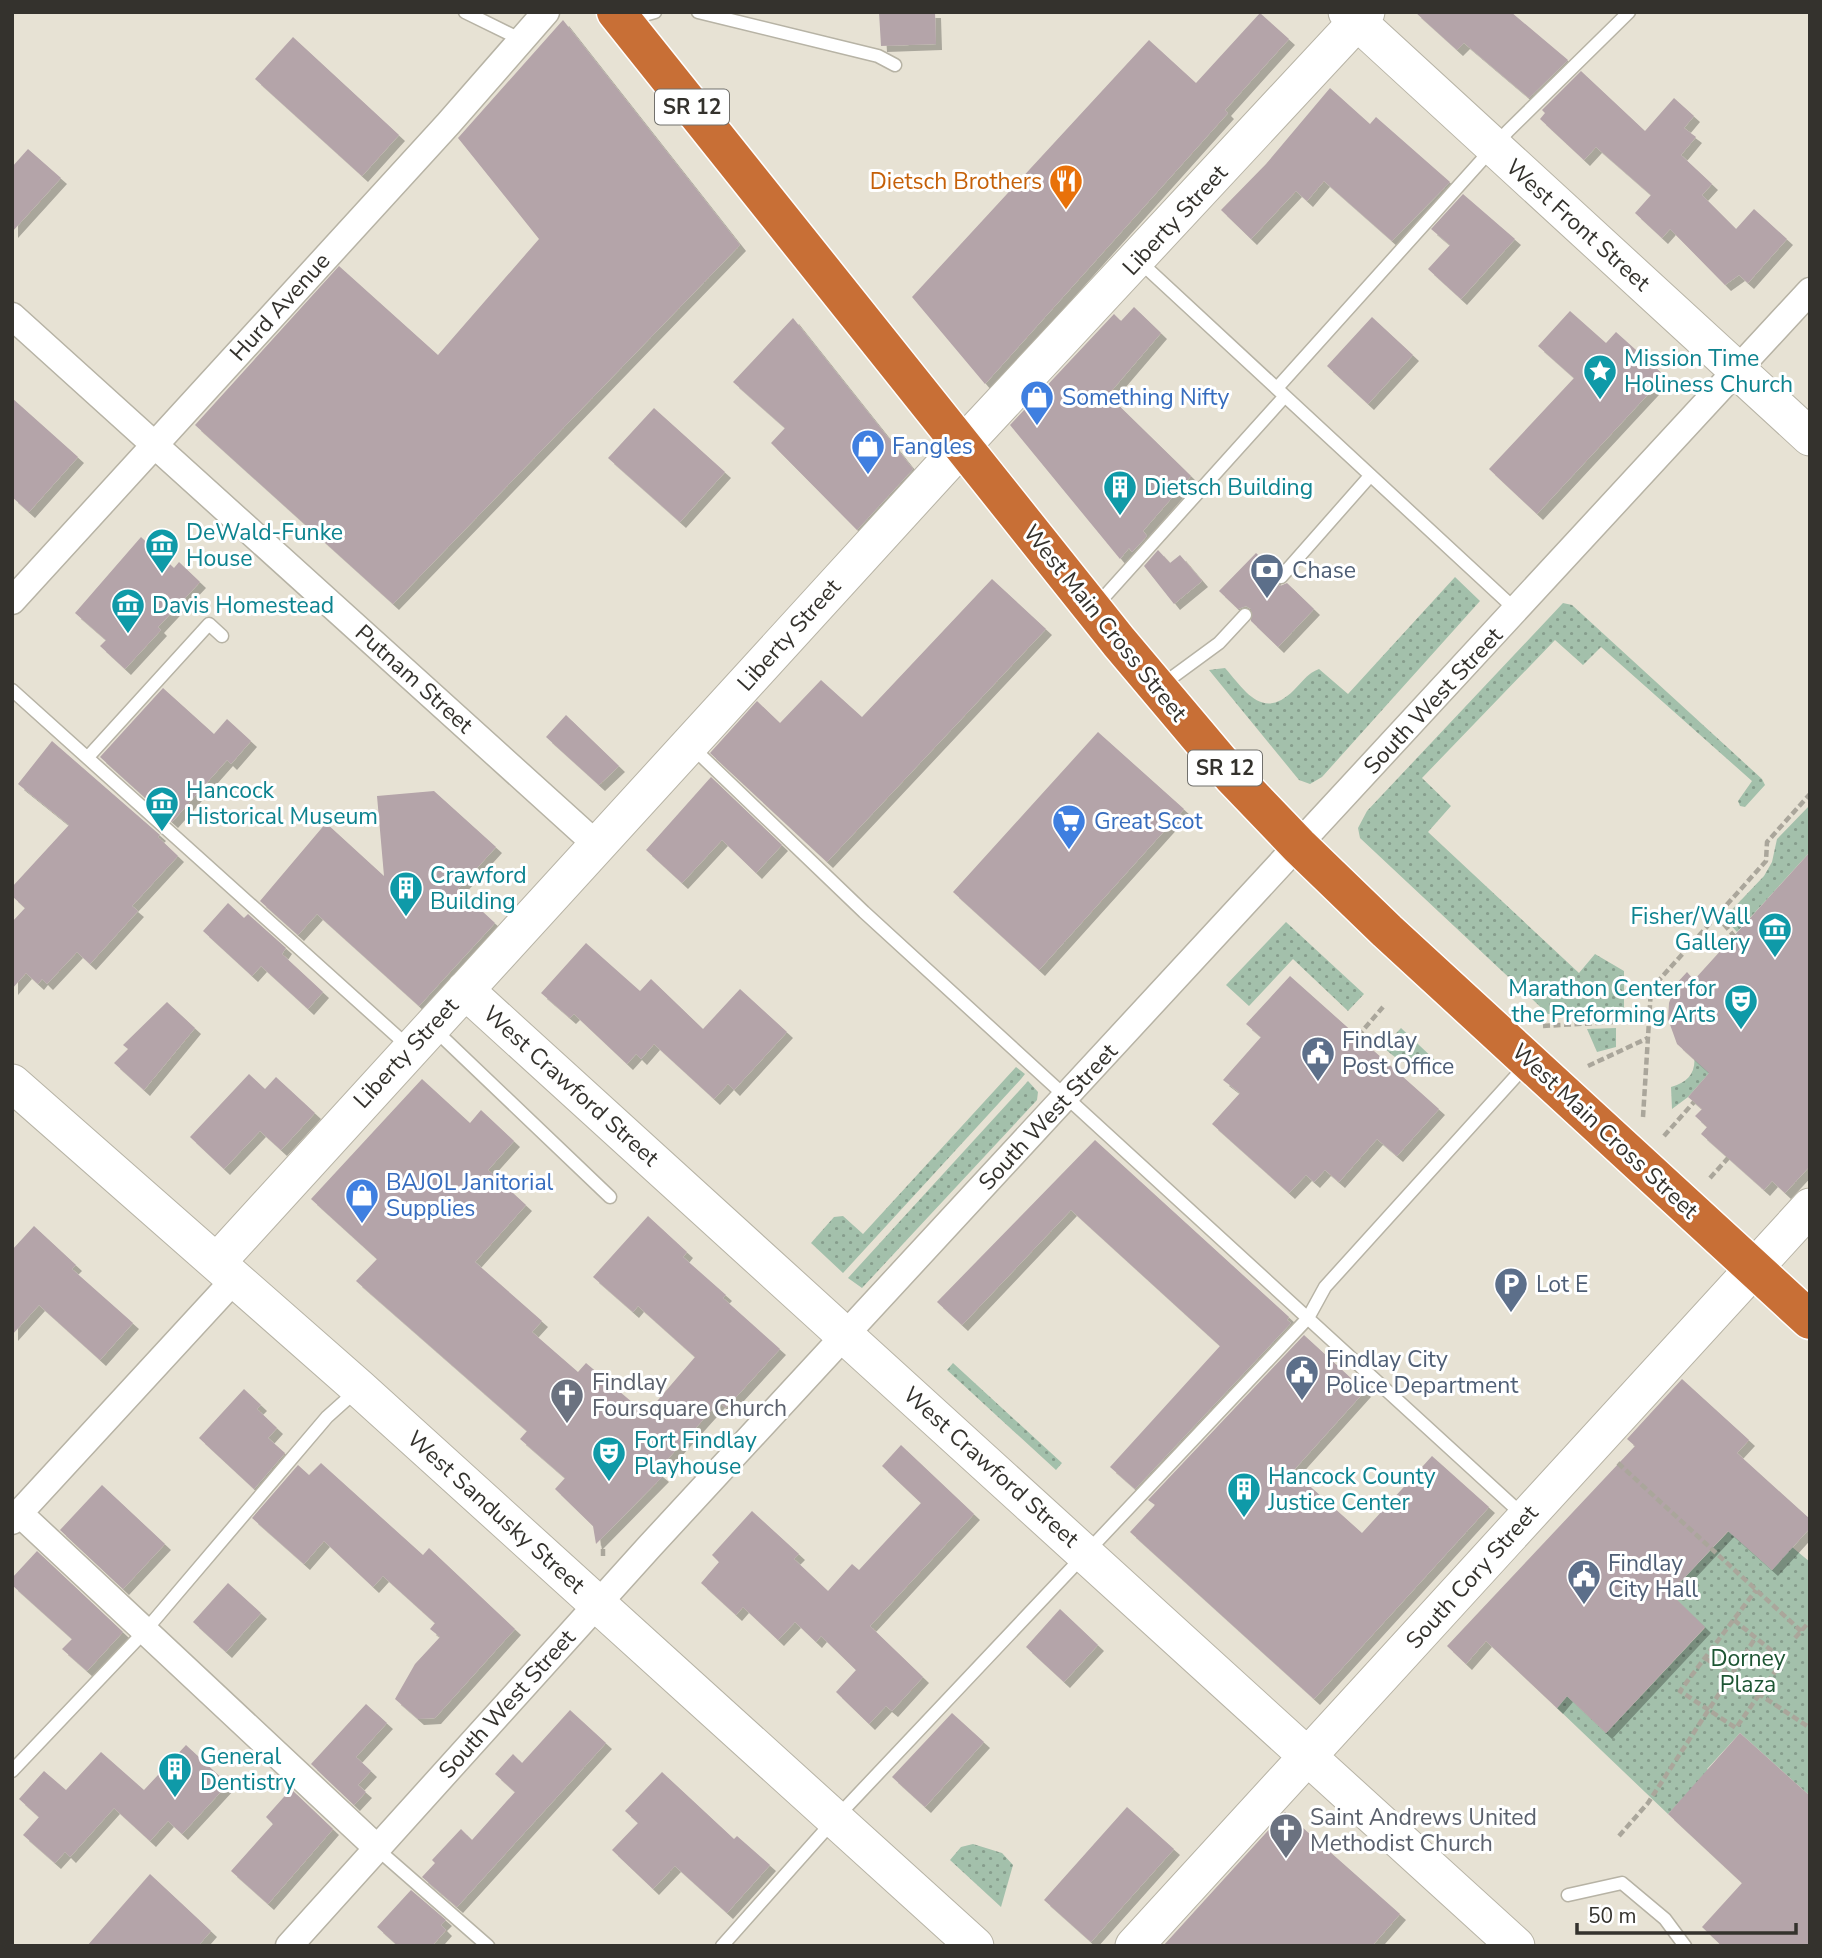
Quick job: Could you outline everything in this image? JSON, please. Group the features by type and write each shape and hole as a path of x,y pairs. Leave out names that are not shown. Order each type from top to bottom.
{"highway":[{"name":"West Main Cross Street","path":"631,15 962,446 1157,688 1232,776 1299,846 1810,1320"}],"street":[{"name":"Hurd Avenue","path":"12,601 546,12"},
{"name":"West Front Street","path":"1357,15 1493,148 1810,437"},
{"name":"Liberty Street","path":"15,1514 226,1271 421,1037 962,446 1138,260 1357,15"},
{"name":"South West Street","path":"289,1946 597,1605 1810,291"},
{"name":"Putnam Street","path":"12,316 597,845"},
{"name":"West Crawford Street","path":"465,990 1516,1946"},
{"name":"West Sandusky Street","path":"12,1083 359,1388 975,1946"},
{"name":"South Cory Street","path":"1134,1946 1810,1207"},
{"path":"15,1514 145,1631 376,1847"}],"lane":[{"path":"465,12 522,40"},
{"path":"698,12 878,56 895,65"},
{"path":"1093,608 1493,148 1629,12"},
{"path":"1138,260 1516,610"},
{"path":"1281,577 1370,475"},
{"path":"1157,688 1219,643 1245,615"},
{"path":"88,757 209,624 222,636"},
{"path":"12,690 610,1197"},
{"path":"689,745 864,912 1525,1517"},
{"path":"722,1946 835,1819 1308,1318 1325,1287 1529,1062"},
{"path":"12,1771 145,1631 327,1417 359,1388"},
{"path":"376,1847 488,1946"},
{"path":"1568,1895 1622,1883 1665,1919 1685,1946"}],"path":[{"path":"1643,1117 1651,989 1766,861 1767,842 1810,794"},
{"path":"1717,916 1734,936"},
{"path":"1358,1036 1384,1007"},
{"path":"1543,1026 1668,1019"},
{"path":"1588,1066 1648,1038"},
{"path":"1664,1136 1694,1102"},
{"path":"1710,1178 1728,1158"},
{"path":"1594,1442 1801,1632"},
{"path":"603,1539 603,1547"},
{"path":"1734,1620 1783,1660 1736,1728 1680,1691 1756,1590"},
{"path":"1795,1638 1810,1621"},
{"path":"1619,1836 1648,1803 1756,1637"},
{"path":"1705,1658 1810,1728"}],"green space":[{"path":"1455,577 1480,601 1322,777 1310,784 1299,780 1209,670 1225,668 1248,694 1264,703 1283,699 1308,675 1319,669 1348,694"},
{"path":"1563,603 1572,605 1762,779 1765,785 1745,807 1740,806 1738,801 1752,781 1601,647 1583,665 1555,640 1422,778 1451,806 1428,832 1579,973 1595,954 1624,971 1624,1013 1548,1014 1360,838 1358,828 1367,811"},
{"path":"1810,805 1810,852 1737,932 1724,918 1764,876 1772,862 1777,839"},
{"path":"1286,922 1364,994 1348,1011 1293,959 1249,1006 1226,985"},
{"path":"1401,1028 1438,1063 1423,1067 1408,1064 1383,1047"},
{"path":"1616,1028 1616,1047 1597,1052 1587,1029"},
{"path":"1693,1050 1718,1063 1688,1097 1672,1109 1671,1087 1683,1082 1691,1074 1694,1064"},
{"path":"1016,1067 1025,1074 1021,1079 843,1273 811,1243 834,1217 843,1216 863,1234"},
{"path":"1028,1081 1038,1092 1037,1100 862,1288 848,1278"},
{"path":"953,1363 1062,1463 1056,1470 947,1370"},
{"name":"Dorney Plaza","path":"1729,1531 1772,1570 1792,1547 1810,1562 1810,1796 1740,1733 1707,1769 1722,1783 1685,1796 1668,1814 1557,1708 1567,1696 1606,1733 1705,1628 1670,1593"},
{"path":"973,1844 1002,1853 1013,1865 1001,1907 950,1860 961,1847"}],"building":[{"path":"879,12 935,12 936,44 881,46"},
{"path":"1415,12 1511,12 1568,60 1529,98 1464,43 1457,50"},
{"name":"Dietsch Brothers","path":"1260,13 1289,39 1225,110 1228,113 985,384 912,297 1149,40 1196,83"},
{"path":"563,20 740,245 393,604 195,425 339,266 438,355 539,239 458,138"},
{"path":"293,37 399,135 362,176 255,79"},
{"path":"1581,71 1645,131 1674,98 1694,116 1684,128 1696,137 1681,155 1712,184 1702,195 1736,229 1754,209 1787,239 1748,283 1739,275 1725,285 1670,229 1662,238 1635,213 1651,195 1596,147 1584,160 1540,119 1545,113 1542,110"},
{"path":"1330,88 1370,124 1376,117 1450,182 1392,241 1324,181 1307,201 1296,191 1251,239 1221,210 1266,164"},
{"path":"28,149 61,178 12,232 12,167"},
{"path":"1463,194 1515,239 1461,299 1428,269 1450,245 1431,229"},
{"path":"1134,307 1161,333 1108,395 1191,476 1143,531 1147,536 1132,552 1129,548 1120,559 1010,425 1114,314 1121,321"},
{"path":"1570,311 1606,343 1616,332 1665,376 1537,514 1489,469 1574,378 1538,346"},
{"path":"1372,317 1413,355 1368,404 1327,366"},
{"path":"793,318 913,469 857,530 771,443 785,428 733,382"},
{"path":"12,398 78,457 29,512 12,497"},
{"path":"654,408 725,472 680,522 608,458"},
{"path":"141,537 174,568 179,562 200,582 158,627 161,630 125,669 100,646 106,640 75,613"},
{"path":"1158,550 1170,563 1180,555 1202,581 1174,604 1144,566"},
{"name":"Chase","path":"1256,553 1275,571 1275,583 1280,586 1287,583 1314,609 1278,647 1251,621 1251,609 1246,606 1238,609 1219,591"},
{"path":"992,579 1046,629 827,862 710,753 757,701 780,723 821,680 862,717"},
{"path":"163,688 214,734 227,719 251,741 231,764 227,760 172,822 100,757"},
{"path":"566,715 619,766 599,785 546,737"},
{"name":"Great Scot","path":"1098,732 1184,809 1039,970 953,892"},
{"path":"52,741 160,835 158,837 178,856 132,906 138,911 90,964 77,952 47,984 42,979 38,984 26,973 12,989 12,922 25,908 12,896 12,887 69,825 18,784"},
{"path":"711,777 782,845 756,873 722,840 682,883 646,850"},
{"name":"Crawford Building","path":"434,791 496,847 458,889 495,923 419,1006 317,914 298,935 260,901 326,823 384,876 377,796"},
{"name":"Marathon Center for the Preforming Arts","path":"1810,852 1810,1166 1785,1193 1772,1181 1764,1190 1701,1134 1707,1127 1695,1116 1702,1109 1688,1097 1709,1073 1677,1044 1668,1019 1669,1003 1676,984 1687,972 1694,980"},
{"path":"228,903 244,918 248,914 286,948 282,954 323,992 308,1009 261,966 252,976 203,931"},
{"path":"586,943 640,991 651,979 703,1029 740,989 787,1032 734,1090 728,1084 714,1099 654,1044 641,1059 636,1054 627,1064 574,1014 570,1018 541,993"},
{"name":"Findlay Post Office","path":"1290,976 1439,1109 1397,1156 1377,1139 1339,1182 1325,1170 1314,1182 1306,1175 1289,1193 1212,1124 1240,1093 1223,1080 1261,1037 1246,1024"},
{"path":"167,1002 195,1028 144,1090 114,1063 128,1049 123,1045"},
{"path":"249,1074 265,1089 276,1077 315,1113 281,1150 260,1131 224,1169 190,1137"},
{"path":"422,1079 470,1123 481,1110 514,1141 488,1170 526,1205 475,1262 542,1321 532,1332 578,1372 586,1363 646,1414 695,1357 638,1306 633,1312 593,1277 648,1216 687,1252 683,1257 726,1295 723,1298 780,1349 726,1408 719,1402 657,1471 663,1476 596,1544 593,1526 555,1489 565,1478 520,1439 527,1431 356,1281 377,1259 311,1199"},
{"path":"1095,1140 1289,1317 1287,1320 1291,1323 1135,1489 1110,1467 1220,1346 1071,1210 962,1325 937,1302"},
{"path":"34,1226 76,1265 72,1269 133,1323 100,1360 39,1305 12,1335 12,1250"},
{"name":"Hancock County Justice Center","path":"1304,1335 1365,1391 1293,1471 1362,1533 1432,1456 1489,1507 1314,1699 1130,1532 1155,1505 1148,1500"},
{"name":"Findlay City Hall","path":"1682,1379 1749,1440 1737,1453 1810,1519 1810,1528 1772,1570 1728,1531 1670,1593 1705,1627 1606,1733 1567,1696 1557,1708 1486,1641 1466,1664 1447,1646 1635,1446 1627,1439"},
{"path":"244,1389 261,1405 257,1409 277,1428 268,1438 285,1453 254,1489 199,1438"},
{"path":"901,1445 974,1514 870,1626 923,1677 892,1711 886,1706 869,1724 836,1692 856,1670 821,1636 816,1642 795,1622 778,1640 743,1607 736,1615 701,1583 719,1562 712,1555 752,1511 799,1554 794,1559 828,1591 852,1564 859,1570 921,1503 882,1466"},
{"path":"321,1463 423,1555 429,1548 515,1629 435,1718 418,1719 395,1699 415,1664 440,1637 430,1629 435,1623 383,1576 373,1587 324,1541 304,1564 252,1518 298,1465 309,1475"},
{"path":"102,1485 165,1544 123,1589 60,1530"},
{"path":"37,1551 123,1632 87,1671 62,1649 72,1639 12,1585 12,1578"},
{"path":"228,1583 261,1613 226,1652 193,1622"},
{"path":"1060,1609 1098,1645 1064,1682 1026,1647"},
{"path":"366,1704 387,1723 356,1757 371,1771 358,1785 366,1792 354,1805 311,1764"},
{"path":"570,1710 606,1743 457,1907 422,1877 435,1863 432,1860 461,1829 472,1840 515,1792 495,1774 513,1754 522,1763"},
{"path":"952,1713 984,1742 925,1807 892,1777"},
{"path":"1740,1733 1810,1796 1810,1946 1722,1946 1702,1927 1742,1883 1668,1814"},
{"path":"186,1745 228,1784 182,1834 168,1821 150,1841 114,1808 70,1857 65,1852 55,1863 23,1835 39,1817 19,1799 44,1771 66,1790 101,1752 144,1790"},
{"path":"662,1772 734,1839 737,1836 770,1865 727,1913 675,1866 653,1889 612,1850 638,1823 625,1811"},
{"path":"291,1789 333,1829 268,1904 231,1871 273,1824 266,1817"},
{"path":"1127,1807 1174,1849 1091,1942 1044,1900"},
{"name":"Saint Andrews United Methodist Church","path":"1285,1812 1400,1914 1372,1946 1163,1946"},
{"path":"150,1874 211,1931 198,1946 87,1946"},
{"path":"411,1890 446,1920 441,1925 446,1930 432,1946 398,1946 377,1927"}],"place":[{"name":"Dietsch Brothers","path":"1066,211"},
{"name":"Mission Time Holiness Church","path":"1600,401"},
{"name":"Something Nifty","path":"1037,427"},
{"name":"Fangles","path":"868,476"},
{"name":"Dietsch Building","path":"1120,517"},
{"name":"DeWald-Funke House","path":"162,575"},
{"name":"Chase","path":"1267,600"},
{"name":"Davis Homestead","path":"128,635"},
{"name":"Hancock Historical Museum","path":"162,833"},
{"name":"Great Scot","path":"1069,851"},
{"name":"Crawford Building","path":"406,918"},
{"name":"Fisher/Wall Gallery","path":"1775,959"},
{"name":"Marathon Center for the Preforming Arts","path":"1741,1031"},
{"name":"Findlay Post Office","path":"1318,1083"},
{"name":"BAJOL Janitorial Supplies","path":"362,1225"},
{"name":"Lot E","path":"1511,1314"},
{"name":"Findlay City Police Department","path":"1302,1402"},
{"name":"Findlay Foursquare Church","path":"567,1425"},
{"name":"Fort Findlay Playhouse","path":"609,1483"},
{"name":"Hancock County Justice Center","path":"1244,1519"},
{"name":"Findlay City Hall","path":"1584,1606"},
{"name":"General Dentistry","path":"175,1799"},
{"name":"Saint Andrews United Methodist Church","path":"1286,1860"}]}
